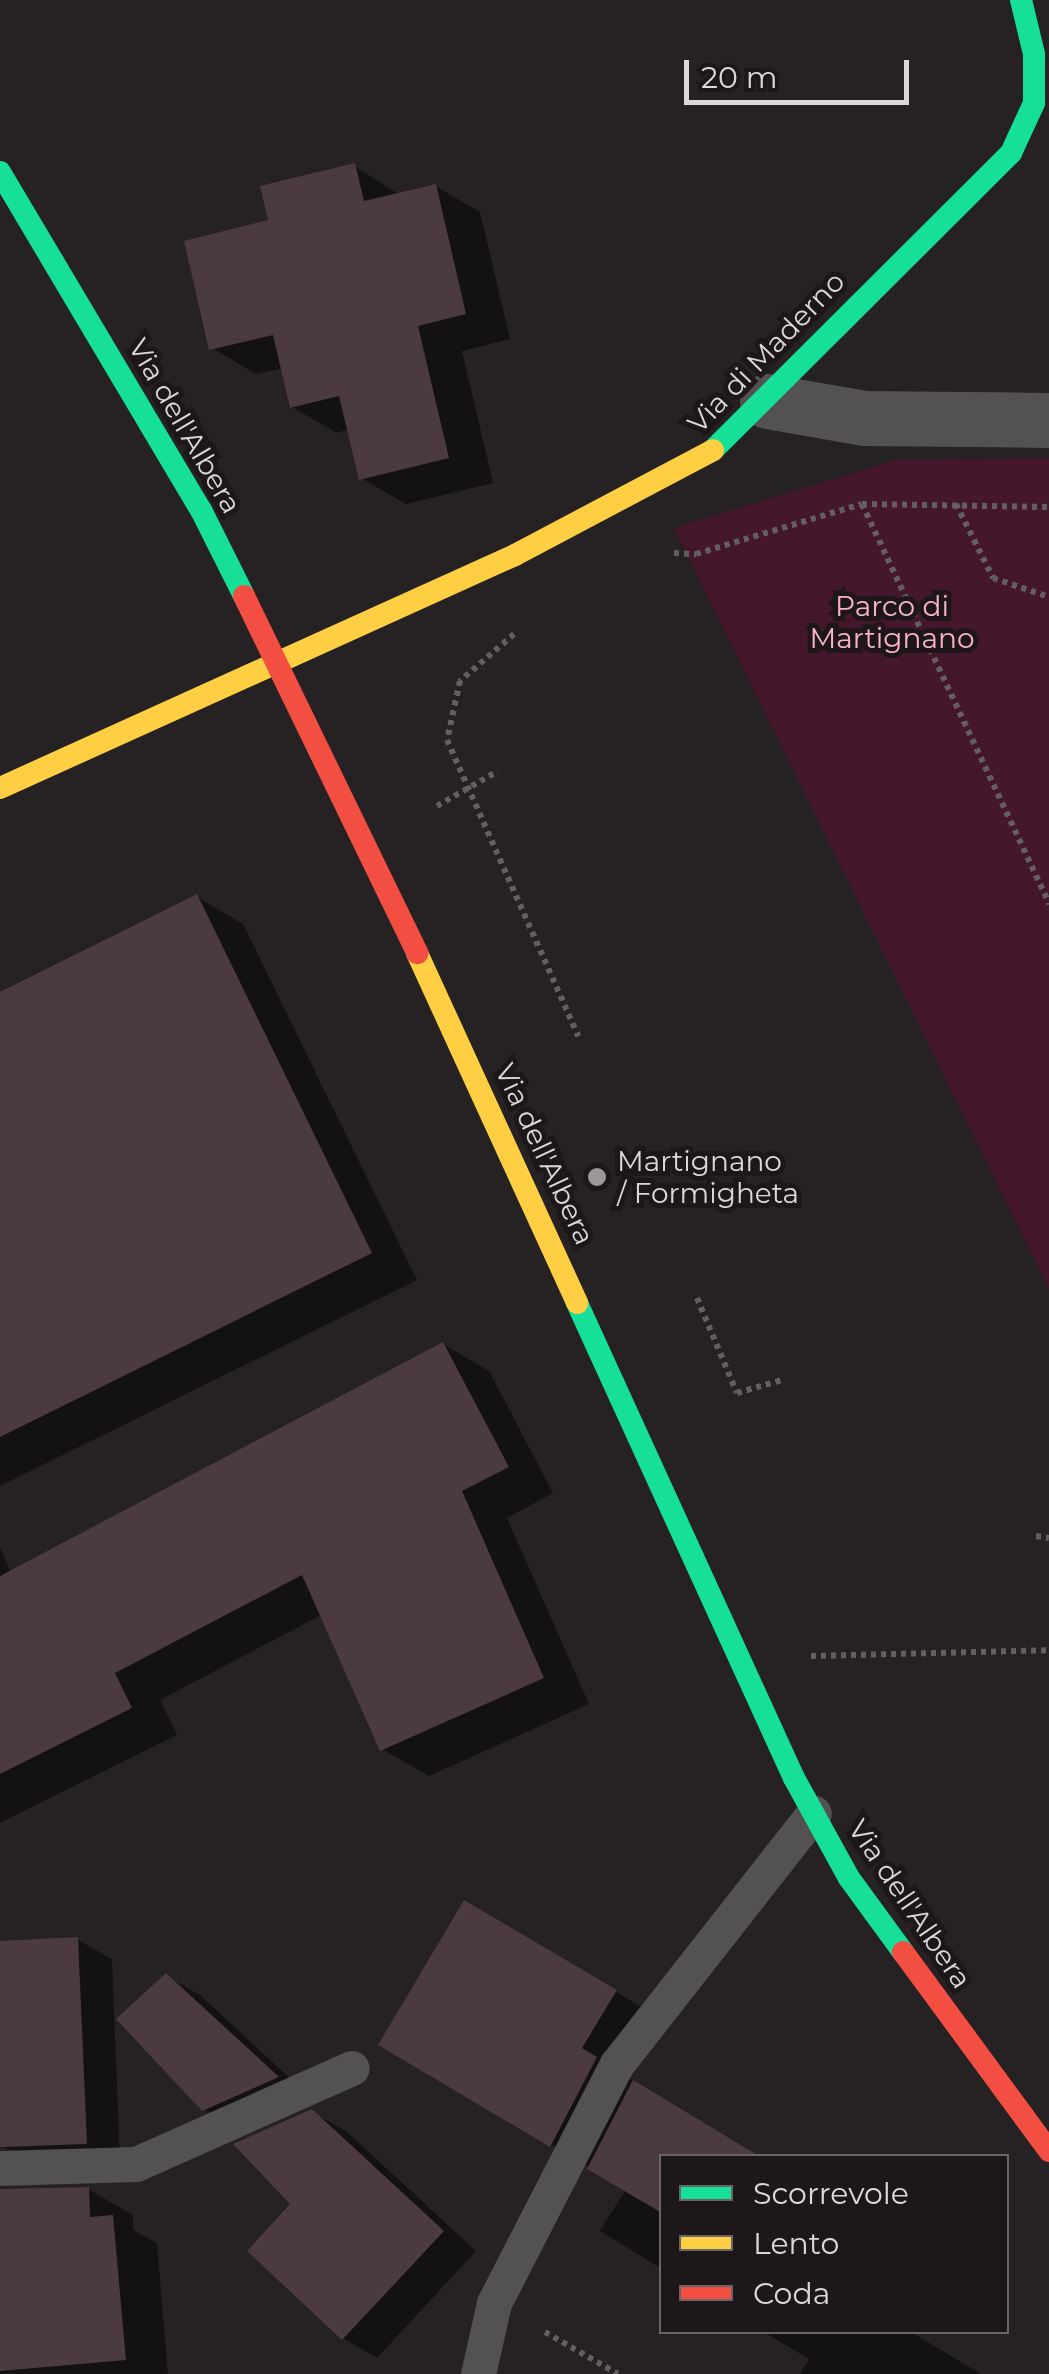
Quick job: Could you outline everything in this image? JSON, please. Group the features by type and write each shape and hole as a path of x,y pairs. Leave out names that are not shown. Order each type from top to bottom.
{"street":[{"name":"Via di Maderno","path":"0,788 279,665 626,503 702,461 767,401 836,322 1011,154 1034,103 1034,54 1020,0"},
{"name":"Via dell'Albera","path":"0,172 201,510 279,665 601,1345 740,1663 814,1813 849,1878 1049,2151"},
{"path":"767,401 864,418 1049,420"}],"lane":[{"path":"478,2374 494,2302 617,2064 814,1813"},
{"path":"0,2168 136,2164 352,2068"}],"path":[{"path":"626,503 653,552 696,554 862,504 1049,507"},
{"path":"862,504 1049,904"},
{"path":"956,504 993,578 1049,597"},
{"path":"530,622 476,661 460,680 446,740 578,1036"},
{"path":"437,806 498,771"},
{"path":"698,1298 738,1394 782,1380"},
{"path":"1036,1536 1049,1538"},
{"path":"740,1663 1049,1650"},
{"path":"494,2302 618,2374"}],"green space":[{"name":"Parco di Martignano","path":"1049,458 1049,1289 674,528 896,460"}],"building":[{"path":"355,163 364,201 436,184 466,314 418,326 449,458 359,480 339,396 290,408 273,335 209,350 184,241 268,220 260,186"},
{"path":"197,894 372,1253 0,1437 0,992"},
{"path":"443,1342 509,1467 462,1491 544,1678 380,1751 302,1575 115,1673 132,1708 0,1774 0,1576"},
{"path":"464,1900 617,1990 582,2048 597,2057 550,2147 378,2045"},
{"path":"78,1937 87,2144 0,2147 0,1941"},
{"path":"166,1973 279,2077 202,2111 116,2019"},
{"path":"633,2080 756,2154 659,2154 659,2211 587,2169"},
{"path":"312,2109 444,2231 342,2340 247,2251 290,2204 233,2144"},
{"path":"89,2187 90,2217 113,2215 126,2360 0,2371 0,2189"}],"traffic: fast":[{"path":"713,450 1011,153 1034,103 1034,54 1021,0"},
{"path":"0,172 201,510 244,596"},
{"path":"577,1303 794,1778 849,1878 903,1952"}],"traffic: slow":[{"path":"0,788 515,555 713,450"},
{"path":"417,953 577,1303"}],"traffic: jam":[{"path":"244,596 417,953"},
{"path":"903,1952 1049,2151"}],"place":[{"name":"Martignano / Formigheta","path":"597,1177"}]}
